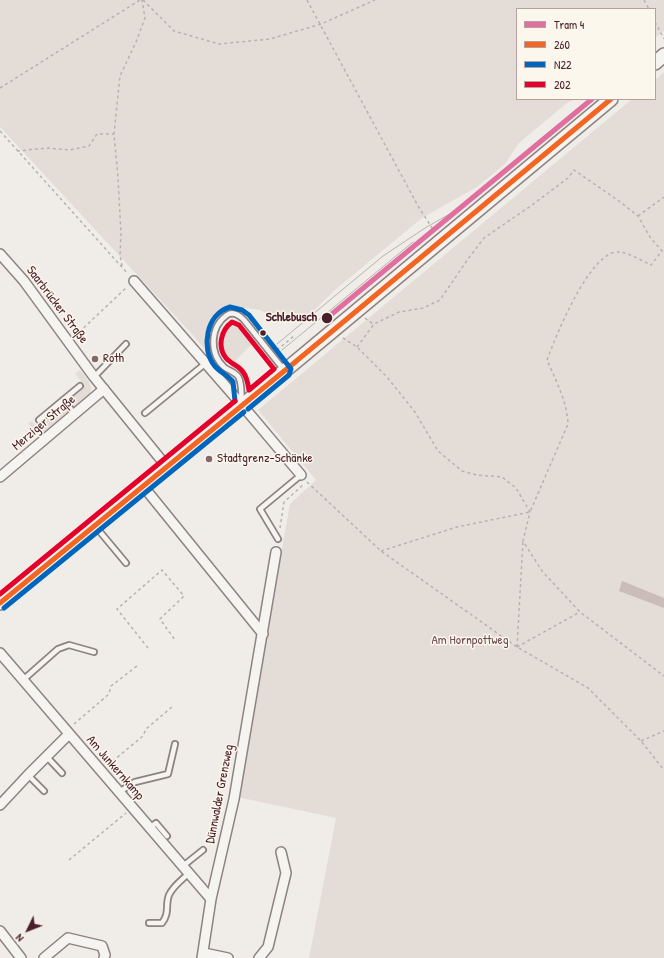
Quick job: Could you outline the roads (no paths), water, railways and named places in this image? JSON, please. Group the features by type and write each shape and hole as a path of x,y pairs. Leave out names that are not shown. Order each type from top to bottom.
{"main road":[{"path":"656,61 664,55"},
{"path":"0,603 242,405 282,367 442,240 610,100"}],"street":[{"name":"Saarbrücker Straße","path":"0,254 24,281 94,377 167,467"},
{"path":"134,281 206,362 304,478"},
{"name":"Merziger Straße","path":"0,477 104,389"},
{"path":"143,486 263,634"},
{"name":"Dünnwalder Grenzweg","path":"203,955 211,899 234,799 276,552"},
{"name":"Am Junkernkamp","path":"0,653 211,899"},
{"path":"0,805 68,732"},
{"path":"260,958 268,947 286,873 281,852"},
{"path":"0,931 21,958"},
{"path":"44,958 68,938 102,946 105,955 104,958"},
{"path":"203,955 228,958"}],"lane":[{"path":"242,405 239,378 225,368 214,351 213,342 215,331 221,321 230,314 239,316 282,367"},
{"path":"94,377 126,344"},
{"path":"145,413 206,362"},
{"path":"39,420 80,386"},
{"path":"63,400 75,414"},
{"path":"278,539 260,509 304,478"},
{"path":"95,526 126,563"},
{"path":"23,680 58,649 69,645 94,652"},
{"path":"119,792 135,782 168,774 175,744"},
{"path":"46,756 62,773"},
{"path":"28,774 44,791"},
{"path":"149,828 156,823 167,836"},
{"path":"149,923 162,923 166,917 168,896 186,870 203,850"}],"tram line":[{"name":"4","path":"327,318 591,100"},
{"path":"277,344 383,256 425,228 462,207"},
{"path":"282,350 413,242"}],"place":[{"name":"Schlebusch","path":"327,318"},
{"name":"Roth","path":"95,359"},
{"name":"Stadtgrenz-Schänke","path":"209,459"}],"park label":[{"name":"Am Hornpottweg","path":"470,641"}]}
